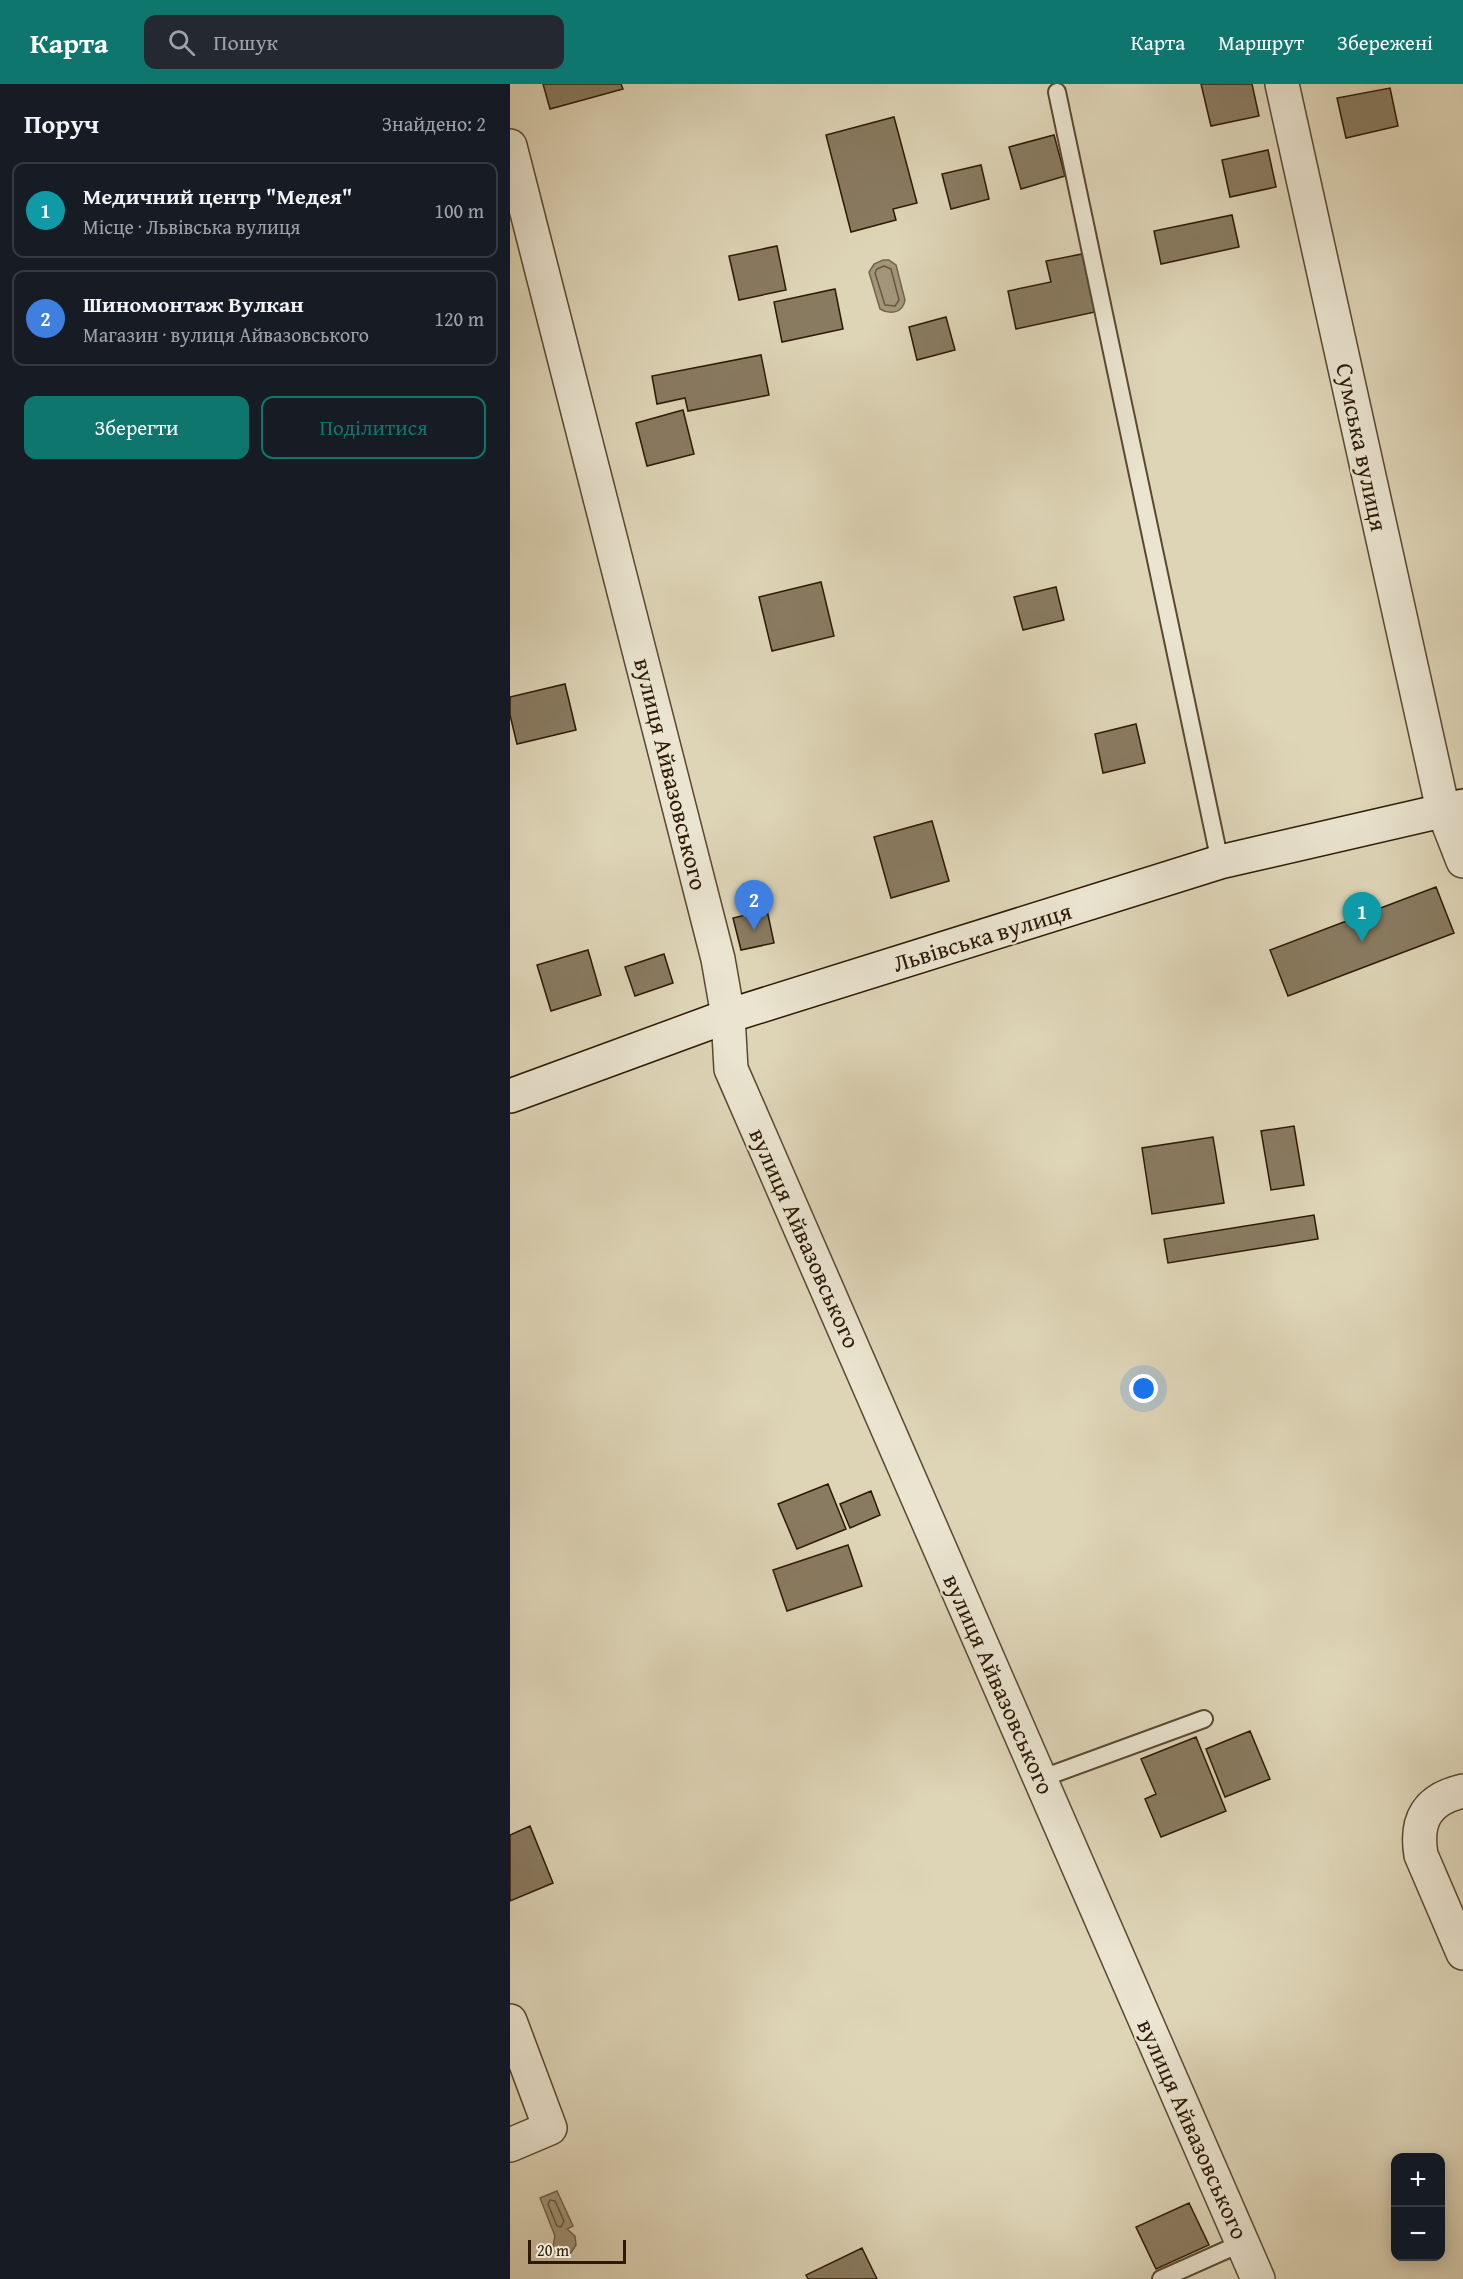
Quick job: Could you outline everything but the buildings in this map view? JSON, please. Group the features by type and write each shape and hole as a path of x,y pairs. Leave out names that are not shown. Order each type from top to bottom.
{"street":[{"name":"Сумська вулиця","path":"1282,84 1453,808 1463,861"},
{"name":"вулиця Айвазовського","path":"510,146 718,959 728,1016 731,1069 1258,2279"},
{"name":"Львівська вулиця","path":"510,1096 728,1016 1220,862 1453,808"},
{"path":"1463,1791 1446,1795 1434,1803 1425,1814 1420,1827 1419,1841 1422,1855 1463,1953"},
{"path":"510,2021 550,2128 510,2145"}],"lane":[{"path":"1057,92 1220,862"},
{"path":"1040,1779 1204,1719"},
{"path":"1161,2279 1242,2243"}],"water":[{"path":"889,260 896,265 905,300 902,308 896,312 880,309 869,272 874,264"},
{"path":"557,2191 573,2226 567,2229 575,2236 576,2245 570,2254 562,2255 555,2251 553,2246 555,2236 540,2198"}],"place":[{"name":"Шиномонтаж Вулкан","path":"754,930"},
{"name":"Медичний центр \"Медея\"","path":"1362,942"}]}
